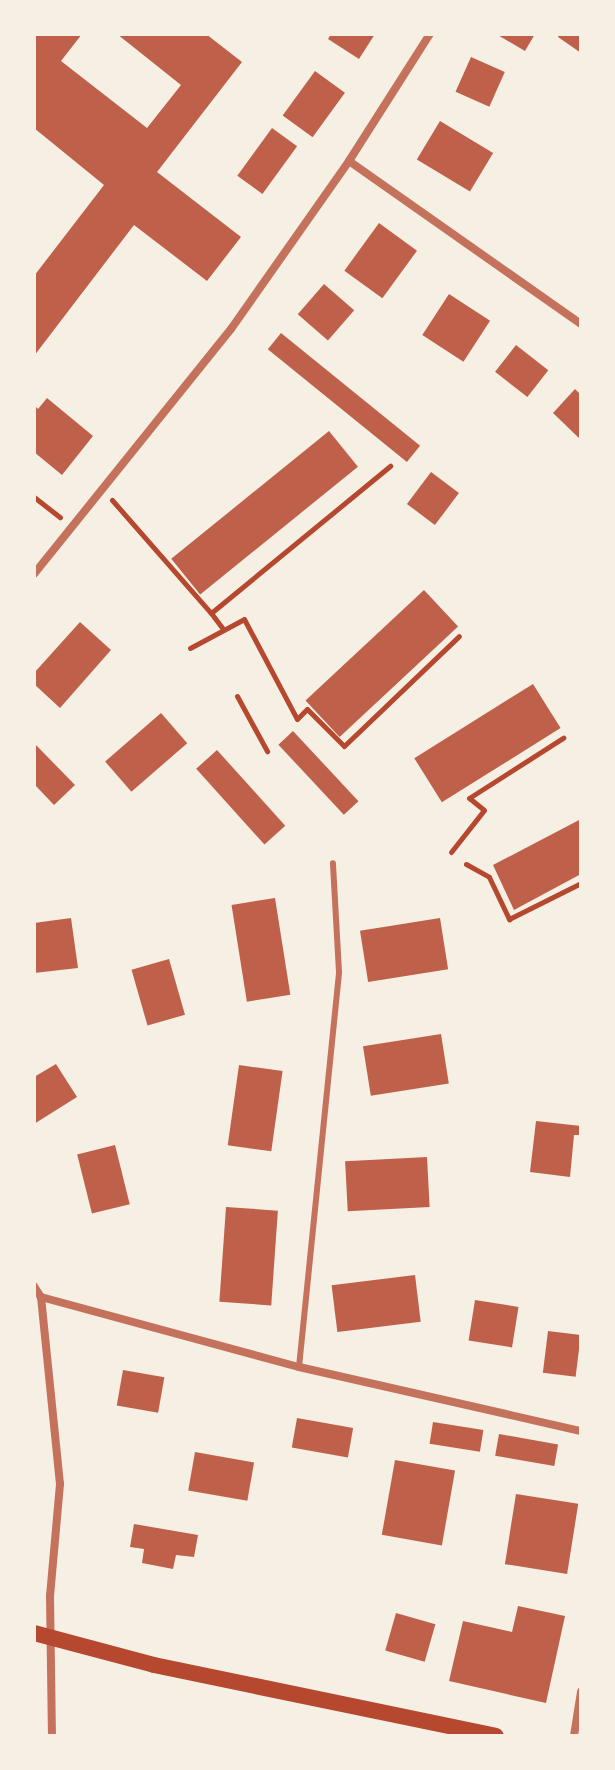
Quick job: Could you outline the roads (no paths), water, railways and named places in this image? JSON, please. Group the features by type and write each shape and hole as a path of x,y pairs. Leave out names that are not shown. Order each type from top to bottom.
{"main road":[{"path":"34,1633 154,1665 496,1736"}],"street":[{"path":"34,574 220,344 349,161 430,34"},
{"path":"349,161 581,324"},
{"path":"34,1286 41,1297 60,1484 50,1596 52,1736"},
{"path":"41,1297 299,1367 581,1431"},
{"path":"574,1736 581,1692"}],"lane":[{"path":"299,1367 339,972 333,863"}]}
